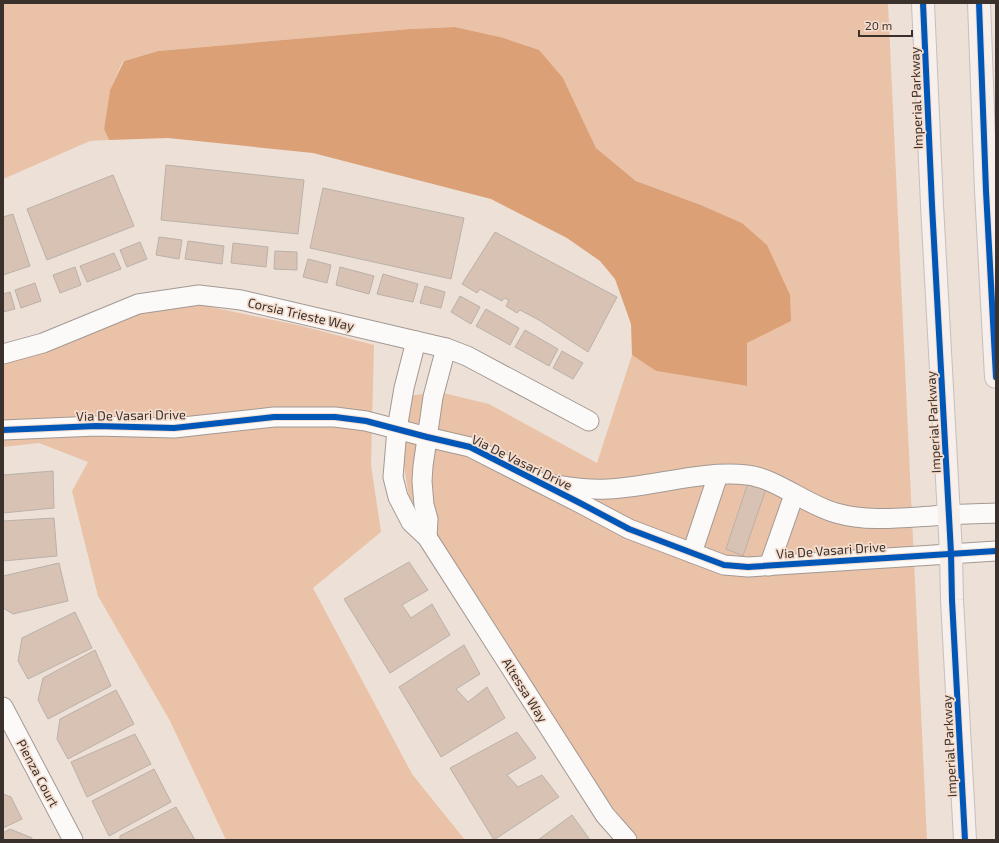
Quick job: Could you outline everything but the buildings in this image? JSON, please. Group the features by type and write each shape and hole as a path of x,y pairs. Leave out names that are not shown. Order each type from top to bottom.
{"main road":[{"name":"Imperial Parkway","path":"923,3 965,840"},
{"path":"979,3 986,191 996,377"}],"street":[{"name":"Corsia Trieste Way","path":"3,354 43,343 138,304 199,296 241,300 446,348 467,356 589,421"},
{"name":"Altessa Way","path":"416,341 404,388 397,429 393,477 398,497 411,522 427,536 601,809 628,840"},
{"path":"427,536 428,519 424,505 422,481 423,466 433,397 446,348"},
{"name":"Via De Vasari Drive","path":"3,430 96,426 174,428 274,417 335,417 366,421 470,447 540,482 629,530 724,565 748,567 769,566 996,551"},
{"name":"Via De Vasari Drive","path":"540,482 579,489 609,489 676,478 718,475 747,475 765,479 807,502 836,513 858,518 889,519 949,514 996,513"},
{"path":"692,553 718,475"},
{"path":"769,566 794,495"},
{"name":"Pienza Court","path":"3,707 73,840"}],"shaded area":[{"path":"3,3 888,3 927,840 638,840 540,712 412,516 399,436 408,396 439,392 489,404 597,463 632,355 656,371 746,386 747,343 767,332 767,245 742,223 701,205 636,181 596,148 563,78 500,37 455,27 410,29 158,51 123,61 110,90 104,129 109,140 90,141 3,179"},
{"path":"455,27 500,37 539,50 563,78 596,148 636,181 701,205 742,223 767,245 790,295 791,321 747,343 747,386 656,371 632,355 631,324 615,279 600,261 567,238 491,199 313,153 168,138 109,140 104,129 110,90 124,61 158,51 410,29"},
{"path":"192,303 302,326 374,345 371,465 381,532 313,588 412,774 465,840 226,840 170,721 98,596 72,491 88,462 39,443 3,447 3,363 59,347 143,312"}],"cycle path":[{"path":"923,3 965,840"},
{"path":"979,3 986,191 996,377"},
{"path":"3,430 96,426 174,428 274,417 335,417 366,421 470,447 629,529 724,565 748,567 996,551"}]}
